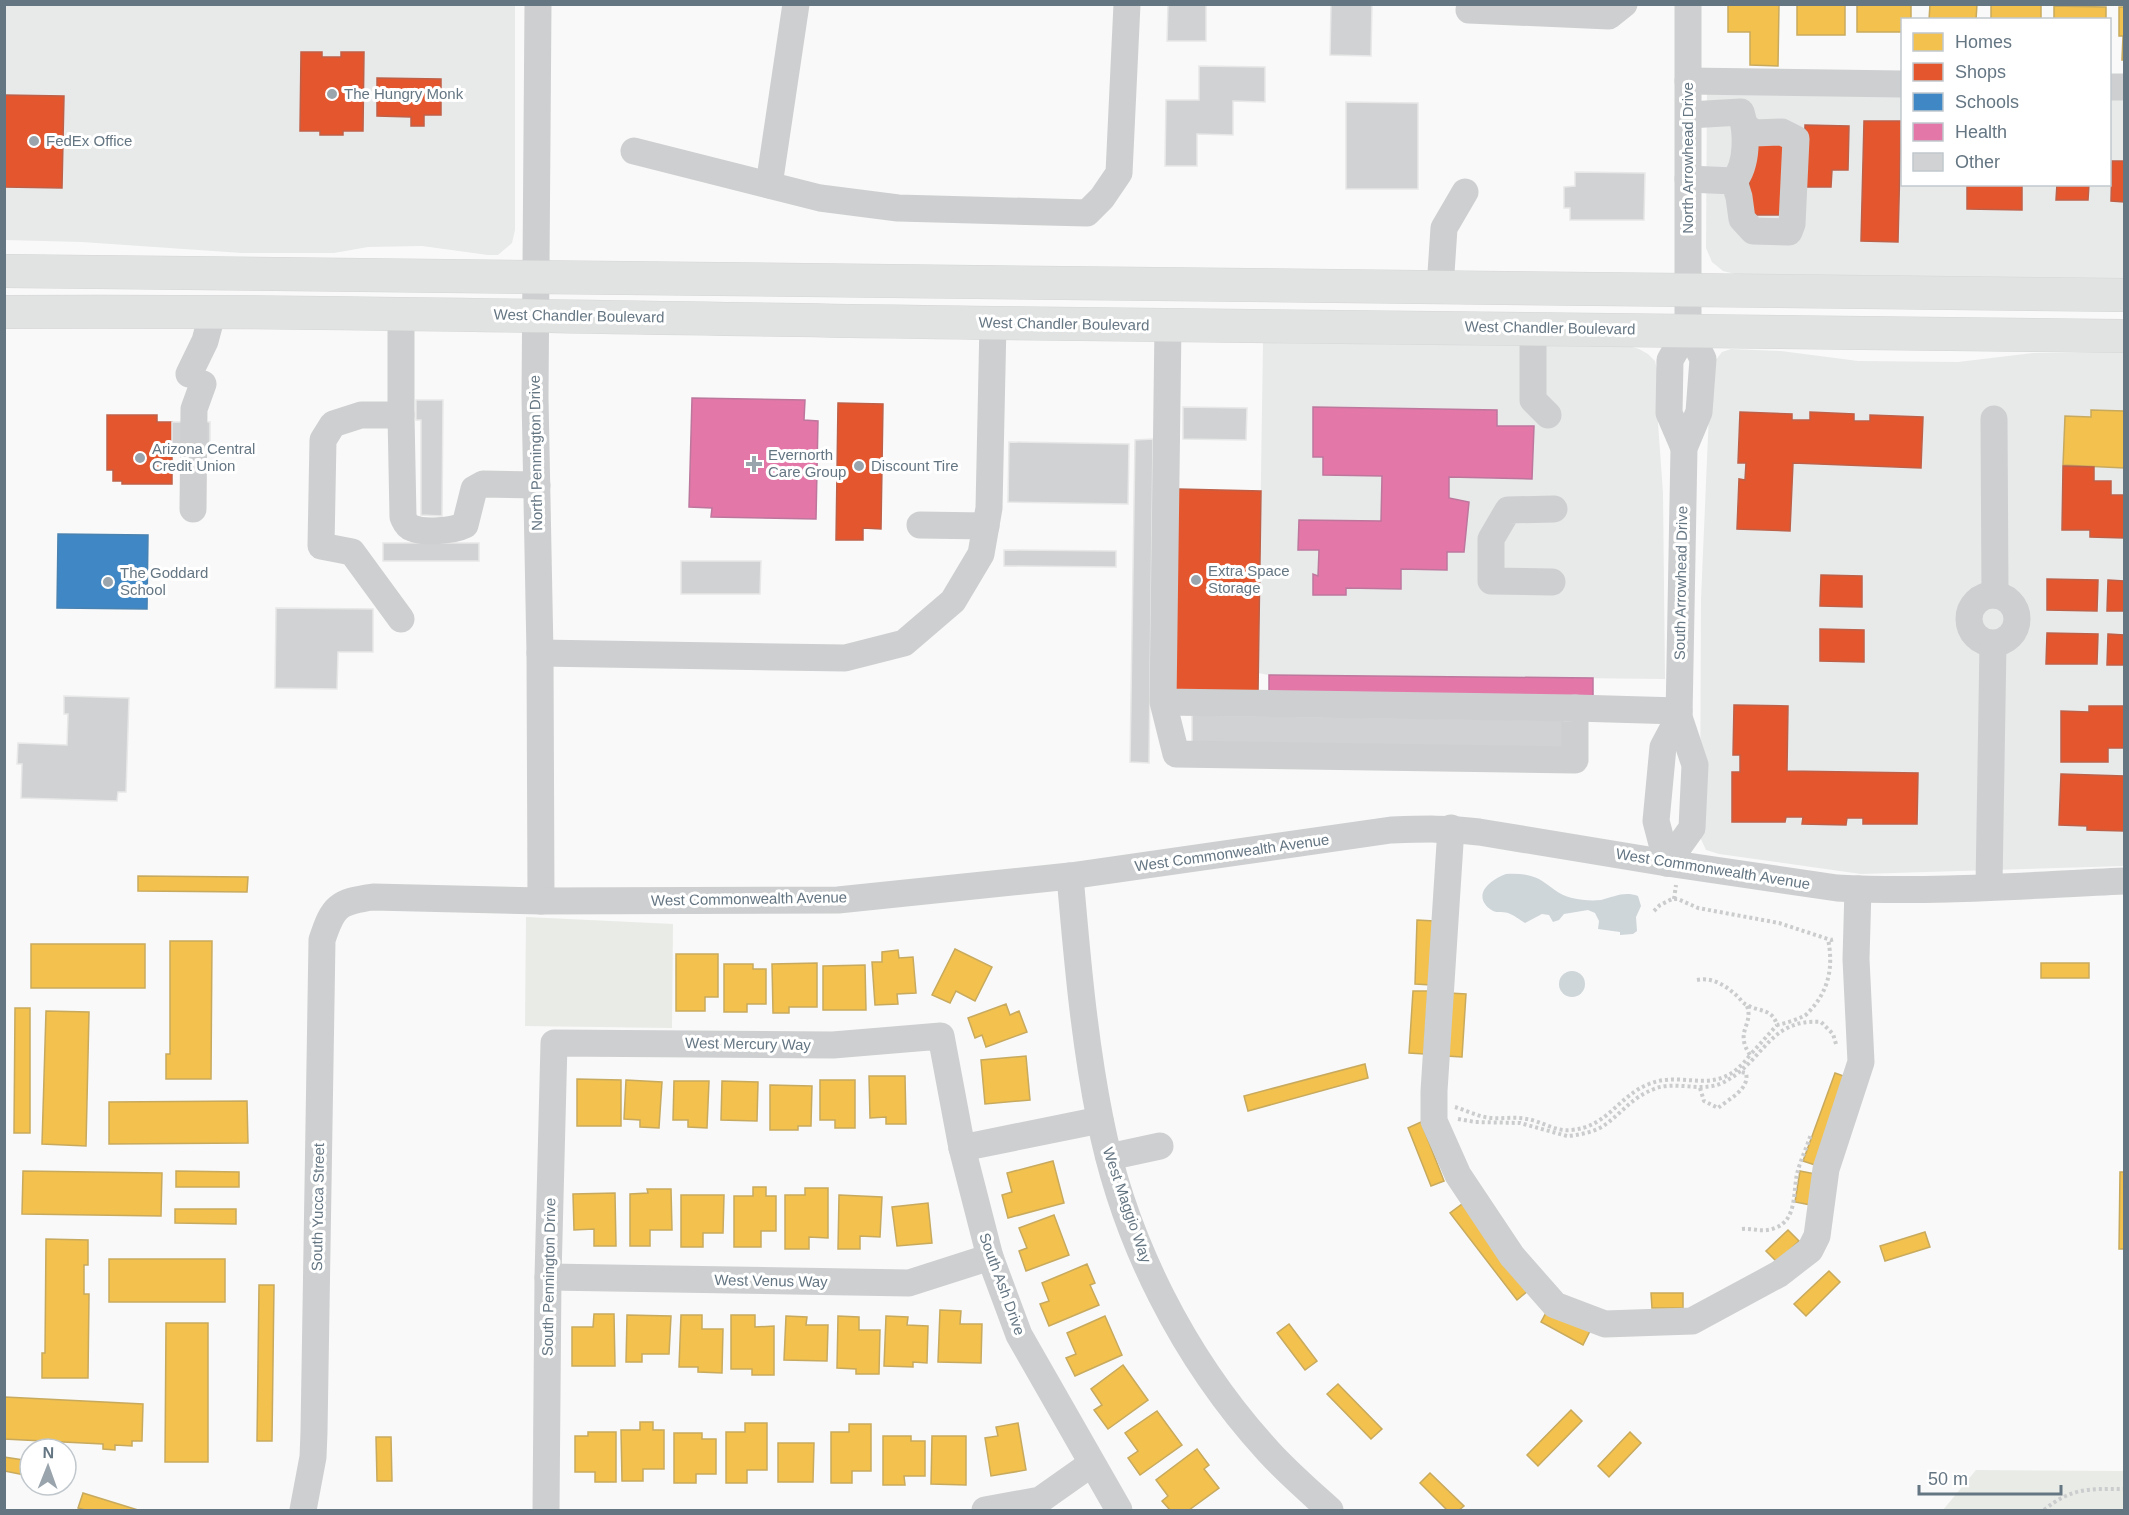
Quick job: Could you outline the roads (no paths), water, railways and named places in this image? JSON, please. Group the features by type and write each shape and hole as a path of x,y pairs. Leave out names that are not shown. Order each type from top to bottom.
{"main road":[{"name":"West Chandler Boulevard","path":"4,271 535,275 1440,288 1688,310 2124,336"},
{"name":"West Chandler Boulevard","path":"4,312 213,311 993,323 1533,328 1688,310 2124,295"}],"street":[{"name":"North Pennington Drive","path":"538,4 535,315 541,901"},
{"path":"769,185 796,4"},
{"path":"634,151 820,198 898,208 1087,213 1102,198 1119,173 1127,4"},
{"path":"1469,10 1609,16 1624,4"},
{"name":"North Arrowhead Drive","path":"1688,4 1688,310"},
{"path":"1688,81 1901,84"},
{"path":"1689,115 1741,112 1745,126 1742,172 1734,181"},
{"path":"1734,181 1742,219 1753,231 1789,232 1792,224 1796,139 1782,132 1754,133 1745,126"},
{"path":"1688,179 1734,181"},
{"path":"1440,288 1444,228 1465,192"},
{"name":"South Arrowhead Drive","path":"1672,874 1692,828 1695,765 1679,714 1684,448 1699,412 1703,359 1688,310"},
{"path":"193,509 196,379 213,311"},
{"path":"401,314 403,517 407,525 413,529 454,530 465,525 474,489 483,484 537,485"},
{"path":"540,653 845,658 904,643 953,601 981,554 989,508 993,323"},
{"path":"1168,325 1163,702 1176,754 1575,760 1575,708"},
{"path":"1533,328 1533,400 1548,416"},
{"path":"401,415 361,415 333,424 322,440 321,546 352,552 401,619"},
{"path":"1989,886 1993,644 2008,638 2017,624 2015,608 2003,597 1995,595 1994,419"},
{"path":"1552,582 1491,580 1491,539 1508,510 1554,509"},
{"path":"920,525 986,526"},
{"path":"1163,702 1575,708 1679,714"},
{"name":"South Arrowhead Drive","path":"1672,874 1656,822 1663,747 1679,714"},
{"path":"1451,828 1434,1121 1458,1174 1512,1256 1555,1305 1605,1324 1692,1322 1779,1274 1810,1250 1817,1236 1826,1169 1861,1062 1856,959 1858,890"},
{"name":"West Commonwealth Avenue","path":"337,906 355,899 373,897 541,901 838,900 1070,876 1391,830 1451,828 1672,874 1858,890 2124,881"},
{"name":"West Maggio Way","path":"1070,876 1079,978 1100,1120 1109,1157 1146,1265 1192,1351 1228,1401 1268,1451 1330,1510"},
{"name":"South Yucca Street","path":"303,1510 313,1457 314,1432 322,940 327,924 337,906"},
{"name":"West Mercury Way","path":"554,1042 833,1045 941,1036"},
{"name":"South Ash Drive","path":"941,1036 962,1148 990,1257 1019,1335 1119,1510"},
{"name":"South Pennington Drive","path":"546,1510 548,1277 554,1042"},
{"path":"962,1148 1100,1120"},
{"path":"1109,1157 1160,1146"},
{"name":"West Venus Way","path":"548,1277 909,1283 990,1257"},
{"path":"985,1510 1040,1500 1091,1464"}],"place":[{"name":"The Hungry Monk","path":"332,94"},
{"name":"FedEx Office","path":"34,141"},
{"name":"Arizona Central Credit Union","path":"140,458"},
{"name":"Evernorth Care Group","path":"754,464"},
{"name":"Discount Tire","path":"859,466"},
{"name":"Extra Space Storage","path":"1196,580"},
{"name":"The Goddard School","path":"108,582"}]}
